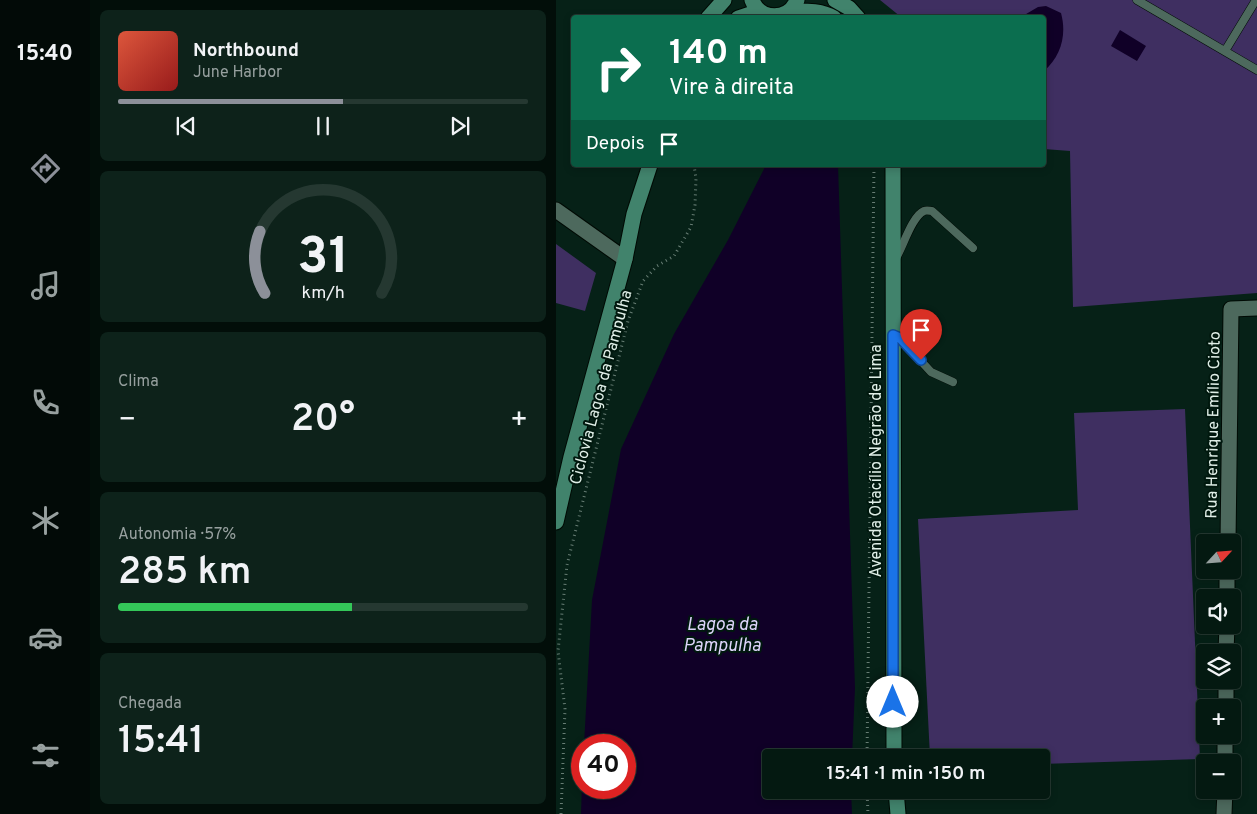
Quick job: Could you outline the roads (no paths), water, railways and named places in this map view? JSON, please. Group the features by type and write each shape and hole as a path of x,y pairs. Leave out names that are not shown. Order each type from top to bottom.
{"street":[{"path":"711,15 724,0"},
{"path":"835,0 849,8 855,15"},
{"path":"742,15 756,5 766,15"},
{"path":"782,15 793,6 830,15"},
{"path":"556,522 571,457 626,259 634,214 649,167"},
{"name":"Avenida Otacílio Negrão de Lima","path":"893,167 894,749"},
{"path":"556,210 626,259"},
{"name":"Rua Henrique Emílio Cioto","path":"1228,534 1231,309 1257,308"},
{"path":"897,799 898,814"},
{"path":"1224,814 1225,799"}],"lane":[{"path":"1138,0 1257,70"},
{"path":"1225,51 1256,0"},
{"path":"893,264 903,248 915,218 924,211 932,211 973,248"},
{"path":"893,335 900,338 931,372 953,382"}],"water":[{"path":"1046,6 1061,13 1063,21 1061,45 1055,59 1046,69 1046,15 1024,15 1038,7"},
{"path":"1120,30 1146,46 1137,61 1111,46"},
{"name":"Lagoa da Pampulha","path":"764,167 838,167 855,688 852,749 762,749 762,799 851,799 852,814 581,814 581,799 636,799 636,734 585,734 592,600 621,449 674,334 728,240"}]}
